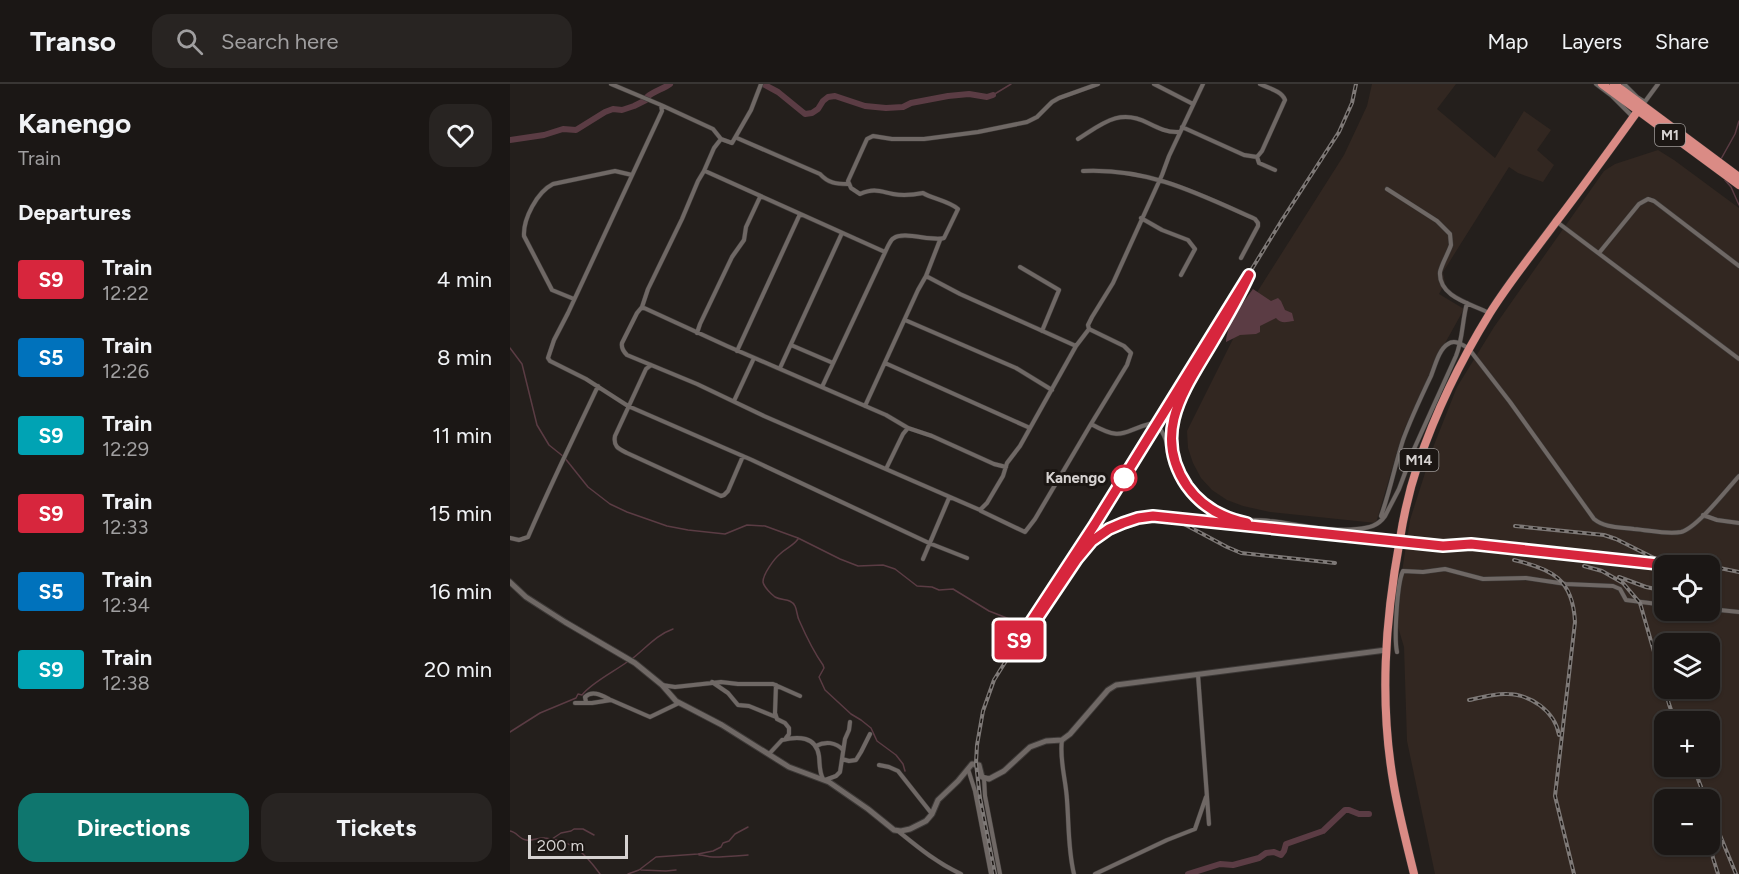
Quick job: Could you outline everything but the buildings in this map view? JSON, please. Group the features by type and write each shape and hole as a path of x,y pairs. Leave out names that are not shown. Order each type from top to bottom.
{"highway":[{"name":"M1","path":"1602,84 1739,177"},
{"name":"M1","path":"1614,84 1640,109 1739,185"},
{"name":"M14","path":"1414,874 1394,787 1390,757 1386,722 1386,650 1392,579 1422,440 1490,313 1517,273 1640,109"}],"street":[{"path":"611,84 713,129 721,139 732,143 752,110 760,84"},
{"path":"848,184 862,147 870,137 924,139 978,132 1027,122 1037,117 1059,98 1098,84"},
{"path":"1154,84 1193,104"},
{"path":"980,510 987,503 1076,346 1089,329 1088,325 1113,283 1203,84"},
{"path":"1257,157 1262,151 1285,100 1284,96 1278,92 1260,84"},
{"path":"1596,84 1612,96 1640,109"},
{"path":"1624,84 1637,97 1640,109"},
{"path":"1640,109 1658,84"},
{"path":"660,105 661,114 554,340 548,358 552,364 586,379 628,406 743,456 929,543 967,558"},
{"path":"1078,139 1107,120 1123,117 1139,118 1172,133 1180,132"},
{"path":"1182,127 1244,155 1257,157"},
{"path":"737,138 820,174 830,182 848,184"},
{"path":"721,139 714,148 698,181 622,347 627,355 980,510 1024,532 1035,519 1127,365 1131,353 1124,346 1089,329"},
{"path":"1257,157 1259,163 1275,170"},
{"path":"1083,171 1107,170 1160,179 1255,219 1258,224 1241,258"},
{"path":"574,299 552,290 524,236 524,230 536,199 544,189 552,184 615,171 632,175"},
{"path":"704,171 885,252"},
{"path":"848,184 860,194 868,190 913,195 923,193 958,209 944,238 940,240 926,276 865,406"},
{"path":"1387,189 1448,231 1452,240 1440,271 1444,289 1490,313"},
{"path":"697,333 732,257 744,240 746,227 760,197"},
{"path":"1599,254 1639,204 1648,199 1654,201 1739,266"},
{"path":"737,351 800,214"},
{"path":"1141,218 1191,243 1195,249 1181,275"},
{"path":"1557,221 1739,359"},
{"path":"780,368 842,234"},
{"path":"822,387 885,252 894,238 928,237 940,240"},
{"path":"1020,267 1059,290 1042,331"},
{"path":"926,276 960,294 1076,346"},
{"path":"1091,424 1116,435 1126,434 1153,423 1157,425 1163,434 1174,468 1187,490 1203,507 1222,518 1350,530 1374,526 1385,516 1422,440 1461,344 1467,303"},
{"path":"642,307 886,415 908,428 1006,467"},
{"path":"905,320 1016,368 1052,390"},
{"path":"1385,516 1381,516 1410,421 1441,353 1449,343 1453,342 1469,349 1596,521 1613,527 1678,532 1689,528 1739,476"},
{"path":"791,345 833,363"},
{"path":"734,401 754,358"},
{"path":"885,363 1030,428"},
{"path":"651,365 646,369 628,406 615,436 615,446 720,496 726,494 743,456"},
{"path":"510,538 519,540 528,537 553,478 598,386"},
{"path":"886,469 908,428"},
{"path":"1395,471 1404,474"},
{"path":"923,559 949,498"},
{"path":"1703,515 1717,520 1739,523"},
{"path":"1397,652 1396,618 1399,584 1403,571 1424,572 1445,569 1483,579 1526,578 1566,584 1613,586 1620,589 1626,600 1654,604"},
{"path":"510,582 526,597 565,622 632,660 662,685 679,703 722,725 794,770 824,780 898,831 918,849 961,874"},
{"path":"1720,610 1739,612"},
{"path":"984,778 992,778 1004,771 1032,746 1046,741 1062,740 1072,732 1110,687 1386,650"},
{"path":"1198,675 1209,824"},
{"path":"662,685 675,687 712,682 775,685 800,696"},
{"path":"712,682 726,691 738,705 749,706 776,717 789,728 789,734 769,754"},
{"path":"775,685 776,717"},
{"path":"587,703 585,698 590,694 600,694 650,717 679,703"},
{"path":"575,703 611,700"},
{"path":"824,780 838,774 841,769 850,722"},
{"path":"842,759 856,760 870,734"},
{"path":"785,738 808,739 816,746 819,753 819,767 824,780"},
{"path":"1062,740 1060,750 1074,874"},
{"path":"816,746 822,743 834,744 843,751"},
{"path":"898,831 922,825 932,814 938,800 974,763 978,765 984,778 985,796 1000,874"},
{"path":"879,765 898,771 932,814"},
{"path":"968,768 975,791 991,874"},
{"path":"1095,874 1195,829 1206,796"}],"shaded area":[{"path":"1372,84 1456,84 1437,109 1495,158 1524,111 1551,130 1537,150 1554,165 1543,182 1518,173 1509,167 1443,272 1445,283 1439,294 1464,309 1439,354 1403,432 1376,523 1270,512 1243,506 1227,500 1212,490 1201,478 1188,448 1187,431 1254,297 1344,155 1367,106"},
{"path":"1658,150 1739,208 1739,874 1435,874 1407,741 1404,647 1395,617 1410,520 1434,445 1457,387 1494,327 1604,171 1615,164"},
{"path":"1253,289 1271,301 1278,298 1285,310 1292,313 1294,321 1282,322 1276,318 1260,326 1260,332 1256,334 1240,335 1226,342 1232,321"}],"waterway":[{"path":"663,90 666,84"},
{"path":"647,97 670,84"},
{"path":"763,84 778,92 805,114 812,113 828,97 835,96 865,106 886,108 903,107 911,103 948,96 969,94 987,97 993,95"},
{"path":"993,95 1011,84"},
{"path":"510,140 544,135 563,129 576,130 605,112 613,109 622,110 646,100"},
{"path":"1721,159 1735,134 1739,121"},
{"path":"1725,180 1731,187 1739,205"},
{"path":"510,348 522,364 537,425 549,445 564,457 588,487 610,504 667,526 688,530 725,534 747,525 765,526 798,538 858,566 883,565 895,569 917,586 939,590 953,589 989,611 1022,624"},
{"path":"798,539 772,563 763,582 775,597 789,601 795,606 804,632 823,665 824,668 819,677 825,690 851,714 871,728 877,741 896,755 905,771"},
{"path":"633,658 657,638 673,629"},
{"path":"510,732 540,713 576,698 578,694 582,695 627,662"},
{"path":"1188,874 1220,864 1233,865 1259,858 1266,853 1274,852 1281,855 1286,844 1323,831 1345,810 1369,814"},
{"path":"628,874 639,870 656,857 713,851 748,827"},
{"path":"552,839 574,829 583,829 594,835"},
{"path":"510,831 526,840 545,838 570,845 583,854 600,874"},
{"path":"699,855 713,857 748,855"},
{"path":"641,870 676,870"}],"railway":[{"path":"995,874 980,798 976,763 983,711 994,680 1095,524 1282,220 1339,132 1352,103 1356,84"},
{"path":"1180,398 1174,417 1172,435 1173,453 1179,470 1188,486 1200,500 1232,520"},
{"path":"1086,548 1100,535 1116,526 1134,519 1153,516 1654,567"},
{"path":"1182,523 1241,553 1335,563"},
{"path":"1515,526 1604,535 1654,558"},
{"path":"1514,560 1539,567 1558,578 1570,595 1573,607 1575,622 1555,796 1574,874"},
{"path":"1584,566 1602,571 1623,583 1640,603 1671,711"},
{"path":"1720,568 1739,572"},
{"path":"1619,577 1654,589"},
{"path":"1469,700 1502,694 1524,697 1547,711 1557,726 1559,735"},
{"path":"1697,777 1702,789"},
{"path":"1720,835 1736,874"},
{"path":"1712,855 1718,874"}],"train":[{"name":"S9","path":"1247,523 1235,521 1214,512 1197,498 1176,466 1172,437 1177,404 1236,303 1249,275 1095,524 1013,649 1028,632 1089,545 1109,529 1138,518 1153,516 1443,546 1471,544 1654,563"}],"place":[{"name":"Kanengo","path":"1124,478"}]}
